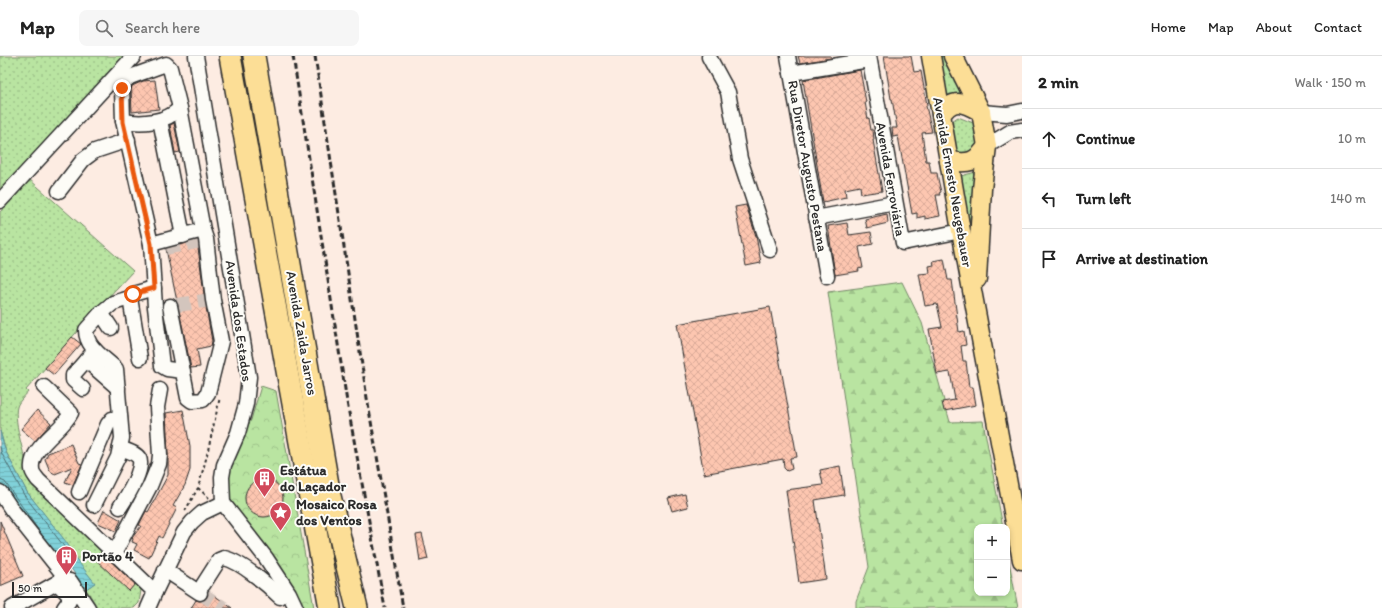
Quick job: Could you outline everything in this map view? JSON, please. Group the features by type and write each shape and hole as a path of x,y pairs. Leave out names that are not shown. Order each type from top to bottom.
{"highway":[{"name":"Avenida Zaida Jarros","path":"230,56 330,608"},
{"name":"Avenida Zaida Jarros","path":"254,56 330,496 357,608"}],"main road":[{"name":"Avenida Ernesto Neugebauer","path":"931,56 961,231 1022,560"},
{"name":"Avenida Ernesto Neugebauer","path":"953,56 980,112 988,146 982,189 976,308"},
{"path":"941,115 946,108 953,103 958,102 964,103 980,112"},
{"path":"949,161 965,163 975,160 988,146"}],"street":[{"path":"0,202 134,56"},
{"name":"Avenida dos Estados","path":"196,56 249,377 246,404 238,433 224,465 222,477 223,503"},
{"name":"Rua Diretor Augusto Pestana","path":"788,56 827,276"},
{"path":"709,57 728,92 740,158 770,250"},
{"path":"791,73 869,58"},
{"name":"Avenida Ferroviária","path":"869,58 903,243 961,231"},
{"path":"155,307 173,305 188,398 189,400 203,400 208,393 221,340 212,300 203,237 180,108 170,68 166,64 130,77 125,81 122,88 123,122 151,247 155,307 162,366 167,369 183,371"},
{"path":"123,122 133,123 160,120 174,114 180,108"},
{"path":"980,112 1008,114 1022,111"},
{"path":"160,120 183,236"},
{"path":"988,146 1010,132 1022,130"},
{"path":"59,191 83,160 95,151 128,140"},
{"path":"816,218 895,203"},
{"path":"151,247 183,236 203,237 225,230"},
{"path":"151,247 166,248"},
{"path":"94,505 118,457 122,438 116,369 91,346 86,337 86,330 101,313 113,303 130,298 133,294 154,288"},
{"path":"130,298 140,358"},
{"path":"212,300 236,302"},
{"path":"101,313 111,328"},
{"path":"83,389 73,380 73,375 95,350"},
{"path":"86,360 118,388"},
{"path":"44,387 71,413 37,452 32,461 32,471 38,480 114,554 151,604"},
{"path":"114,554 150,486 159,464 160,448 157,407 160,390"},
{"path":"79,492 108,424 112,419 120,418"},
{"path":"120,448 137,455 140,459 137,477 120,507"},
{"path":"0,492 12,510 53,562 59,581 69,595 69,601 64,608"},
{"path":"151,604 165,570 184,532 202,513 223,503 266,558 296,608"},
{"path":"165,570 202,589 219,560 224,558 237,564 268,585 280,596"},
{"path":"53,562 53,574 51,580 59,581 88,608"},
{"path":"19,606 59,581"}],"path":[{"path":"182,516 198,488 221,393"}],"green space":[{"path":"0,56 125,56 0,193"},
{"path":"936,56 944,56 970,101 942,103"},
{"path":"958,117 981,126 983,143 974,154 958,153 950,146 947,124"},
{"path":"976,172 971,245 957,177"},
{"path":"29,179 133,271 88,319 26,390 28,392 20,401 16,413 21,442 31,478 136,583 141,590 139,603 134,608 98,608 86,589 94,583 27,492 6,452 0,431 0,212"},
{"path":"902,282 922,323 950,422 983,421 1002,524 974,524 974,596 1010,596 1010,567 1018,608 856,608 856,601 869,567 828,292"},
{"path":"261,386 276,391 314,608 301,608 225,495 230,457 251,420"}],"water":[{"path":"0,431 6,452 27,492 67,543 76,559 95,583 86,589 70,567 64,572 0,482"}],"building":[{"path":"798,56 831,56 832,58 800,63"},
{"path":"884,56 911,56 914,72 921,71 926,106 932,132 922,133 926,161 929,161 931,173 937,173 941,192 939,193 940,195 936,195 940,216 925,219 925,216 917,218 917,213 912,214 898,136 893,137 892,128 897,128"},
{"path":"860,70 868,119 869,118 871,130 873,130 873,140 882,191 861,194 860,186 845,189 846,197 823,202 803,80"},
{"path":"155,80 159,109 132,112 132,86 143,81"},
{"path":"174,123 180,152 175,153 170,125"},
{"path":"746,205 756,236 761,263 746,266 735,207"},
{"path":"887,214 888,223 867,228 865,219"},
{"path":"847,223 849,235 871,232 873,244 859,247 863,268 858,269 859,271 835,275 828,226"},
{"path":"197,240 212,341 211,346 197,349 200,367 191,368 166,249"},
{"path":"944,259 948,280 952,280 959,332 964,331 966,345 961,346 963,361 966,361 969,387 973,387 976,405 944,411 942,402 955,400 950,372 937,374 929,329 942,327 937,304 925,306 919,274 930,273 929,266 934,265 933,261"},
{"path":"770,307 797,457 790,458 792,469 787,471 784,468 783,459 704,474 677,324"},
{"path":"72,337 81,344 54,375 45,368"},
{"path":"37,410 51,423 35,441 21,429"},
{"path":"183,410 190,446 190,470 185,485 173,506 177,508 162,538 159,536 149,558 134,550 137,544 132,542 132,538 141,526 139,525 146,511 148,512 168,475 166,413"},
{"path":"71,444 79,463 82,464 73,485 65,482 72,467 55,474 50,471 45,459 48,453"},
{"path":"840,466 844,495 815,500 826,579 799,583 786,490 823,485 820,470"},
{"name":"Estátua do Laçador","path":"260,479 268,479 278,484 282,491 282,505 278,512 268,517 260,517 250,512 248,509 245,502 245,494 250,484 253,482"},
{"path":"685,494 688,507 672,511 668,498"},
{"path":"104,510 121,520 116,531 98,523"},
{"path":"0,521 23,576 0,586"},
{"path":"422,534 428,559 420,561 416,535"},
{"path":"101,552 135,584 129,591 95,559"},
{"path":"208,592 232,608 191,608 196,600 200,601 207,598"}],"tunnel":[{"path":"166,248 201,241"},
{"path":"177,305 211,300"},
{"path":"200,593 224,608"}],"railway":[{"path":"293,56 347,402 385,608"},
{"path":"315,56 367,398 403,608"}],"place":[{"name":"Estátua do Laçador","path":"264,498"},
{"name":"Mosaico Rosa dos Ventos","path":"280,532"},
{"name":"Portão 4","path":"67,576"}],"route":[{"path":"122,88 123,122 151,244 153,268 154,288 133,294"}]}
